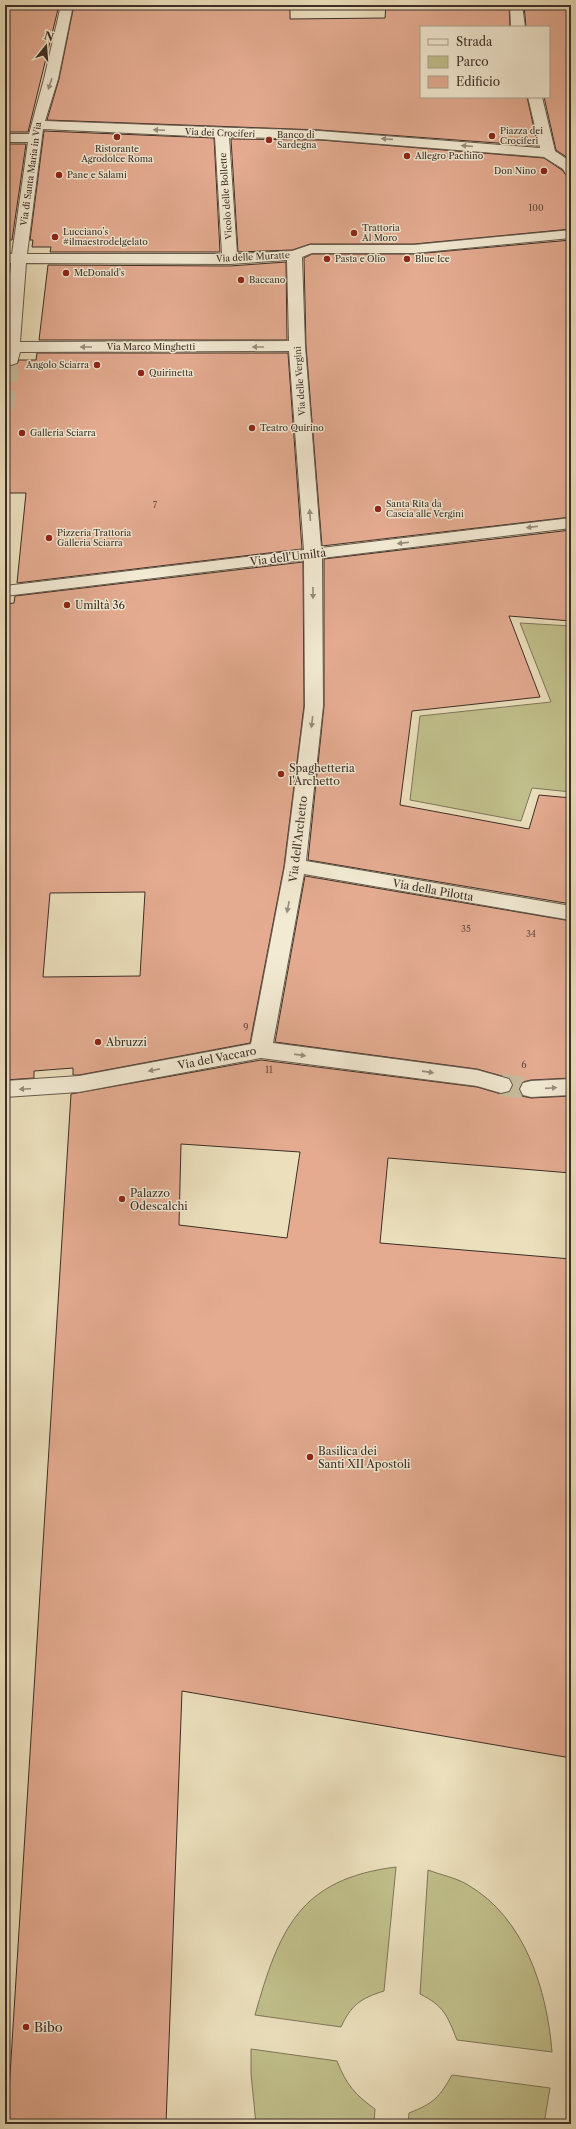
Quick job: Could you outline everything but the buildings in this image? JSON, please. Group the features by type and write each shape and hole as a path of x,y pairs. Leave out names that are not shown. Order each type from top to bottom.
{"street":[{"name":"Via di Santa Maria in Via","path":"10,352 12,258 36,132 51,79 67,5"},
{"path":"516,5 518,25"},
{"path":"535,98 548,153 569,167 571,171"},
{"name":"Via dei Crociferi","path":"5,138 36,132 320,135 426,142 548,153"},
{"name":"Vicolo delle Bollette","path":"222,133 230,259"},
{"name":"Via delle Muratte","path":"12,258 230,259 294,261 310,249 414,249 571,234"},
{"name":"Via delle Vergini","path":"294,261 297,346 313,554"},
{"name":"Via Marco Minghetti","path":"10,352 297,346"},
{"name":"Via dell'Umiltà","path":"5,591 571,523"},
{"name":"Via dell'Archetto","path":"261,1050 295,866 314,706 313,554"},
{"name":"Via della Pilotta","path":"295,866 571,913"},
{"name":"Via del Vaccaro","path":"5,1090 79,1084 261,1050 477,1078 501,1085"},
{"path":"531,1089 571,1087"}],"green space":[{"path":"520,623 571,626 571,792 532,788 521,821 410,800 420,716 551,702"},
{"path":"396,1867 384,1991 369,1996 358,2003 349,2013 341,2027 255,2015 274,1958 285,1934 298,1914 315,1897 336,1883 363,1873"},
{"path":"428,1870 454,1878 468,1885 488,1899 504,1916 518,1936 530,1958 545,2004 552,2052 457,2040 444,2012 440,2007 420,1994"},
{"path":"251,2049 337,2061 348,2083 362,2099 375,2109 374,2124 256,2124 251,2074"},
{"path":"452,2075 550,2088 544,2124 408,2124 409,2113 435,2099"}],"tunnel":[{"path":"10,370 11,360"},
{"path":"5,408 10,369"},
{"path":"501,1085 531,1089"}],"place":[{"name":"Piazza dei Crociferi","path":"492,136"},
{"name":"Ristorante Agrodolce Roma","path":"117,137"},
{"name":"Banco di Sardegna","path":"269,140"},
{"name":"Allegro Pachino","path":"407,156"},
{"name":"Don Nino","path":"544,171"},
{"name":"Pane e Salami","path":"59,175"},
{"name":"Trattoria Al Moro","path":"354,233"},
{"name":"Lucciano’s #ilmaestrodelgelato","path":"55,237"},
{"name":"Pasta e Olio","path":"327,259"},
{"name":"Blue Ice","path":"407,259"},
{"name":"McDonald's","path":"66,273"},
{"name":"Baccano","path":"241,280"},
{"name":"Angolo Sciarra","path":"97,365"},
{"name":"Quirinetta","path":"141,373"},
{"name":"Teatro Quirino","path":"252,428"},
{"name":"Galleria Sciarra","path":"22,433"},
{"name":"Santa Rita da Cascia alle Vergini","path":"378,509"},
{"name":"Pizzeria Trattoria Galleria Sciarra","path":"49,538"},
{"name":"Umiltà 36","path":"67,605"},
{"name":"Spaghetteria l'Archetto","path":"281,774"},
{"name":"Abruzzi","path":"98,1042"},
{"name":"Palazzo Odescalchi","path":"122,1199"},
{"name":"Basilica dei Santi XII Apostoli","path":"310,1457"},
{"name":"Bibo","path":"26,2027"}]}
